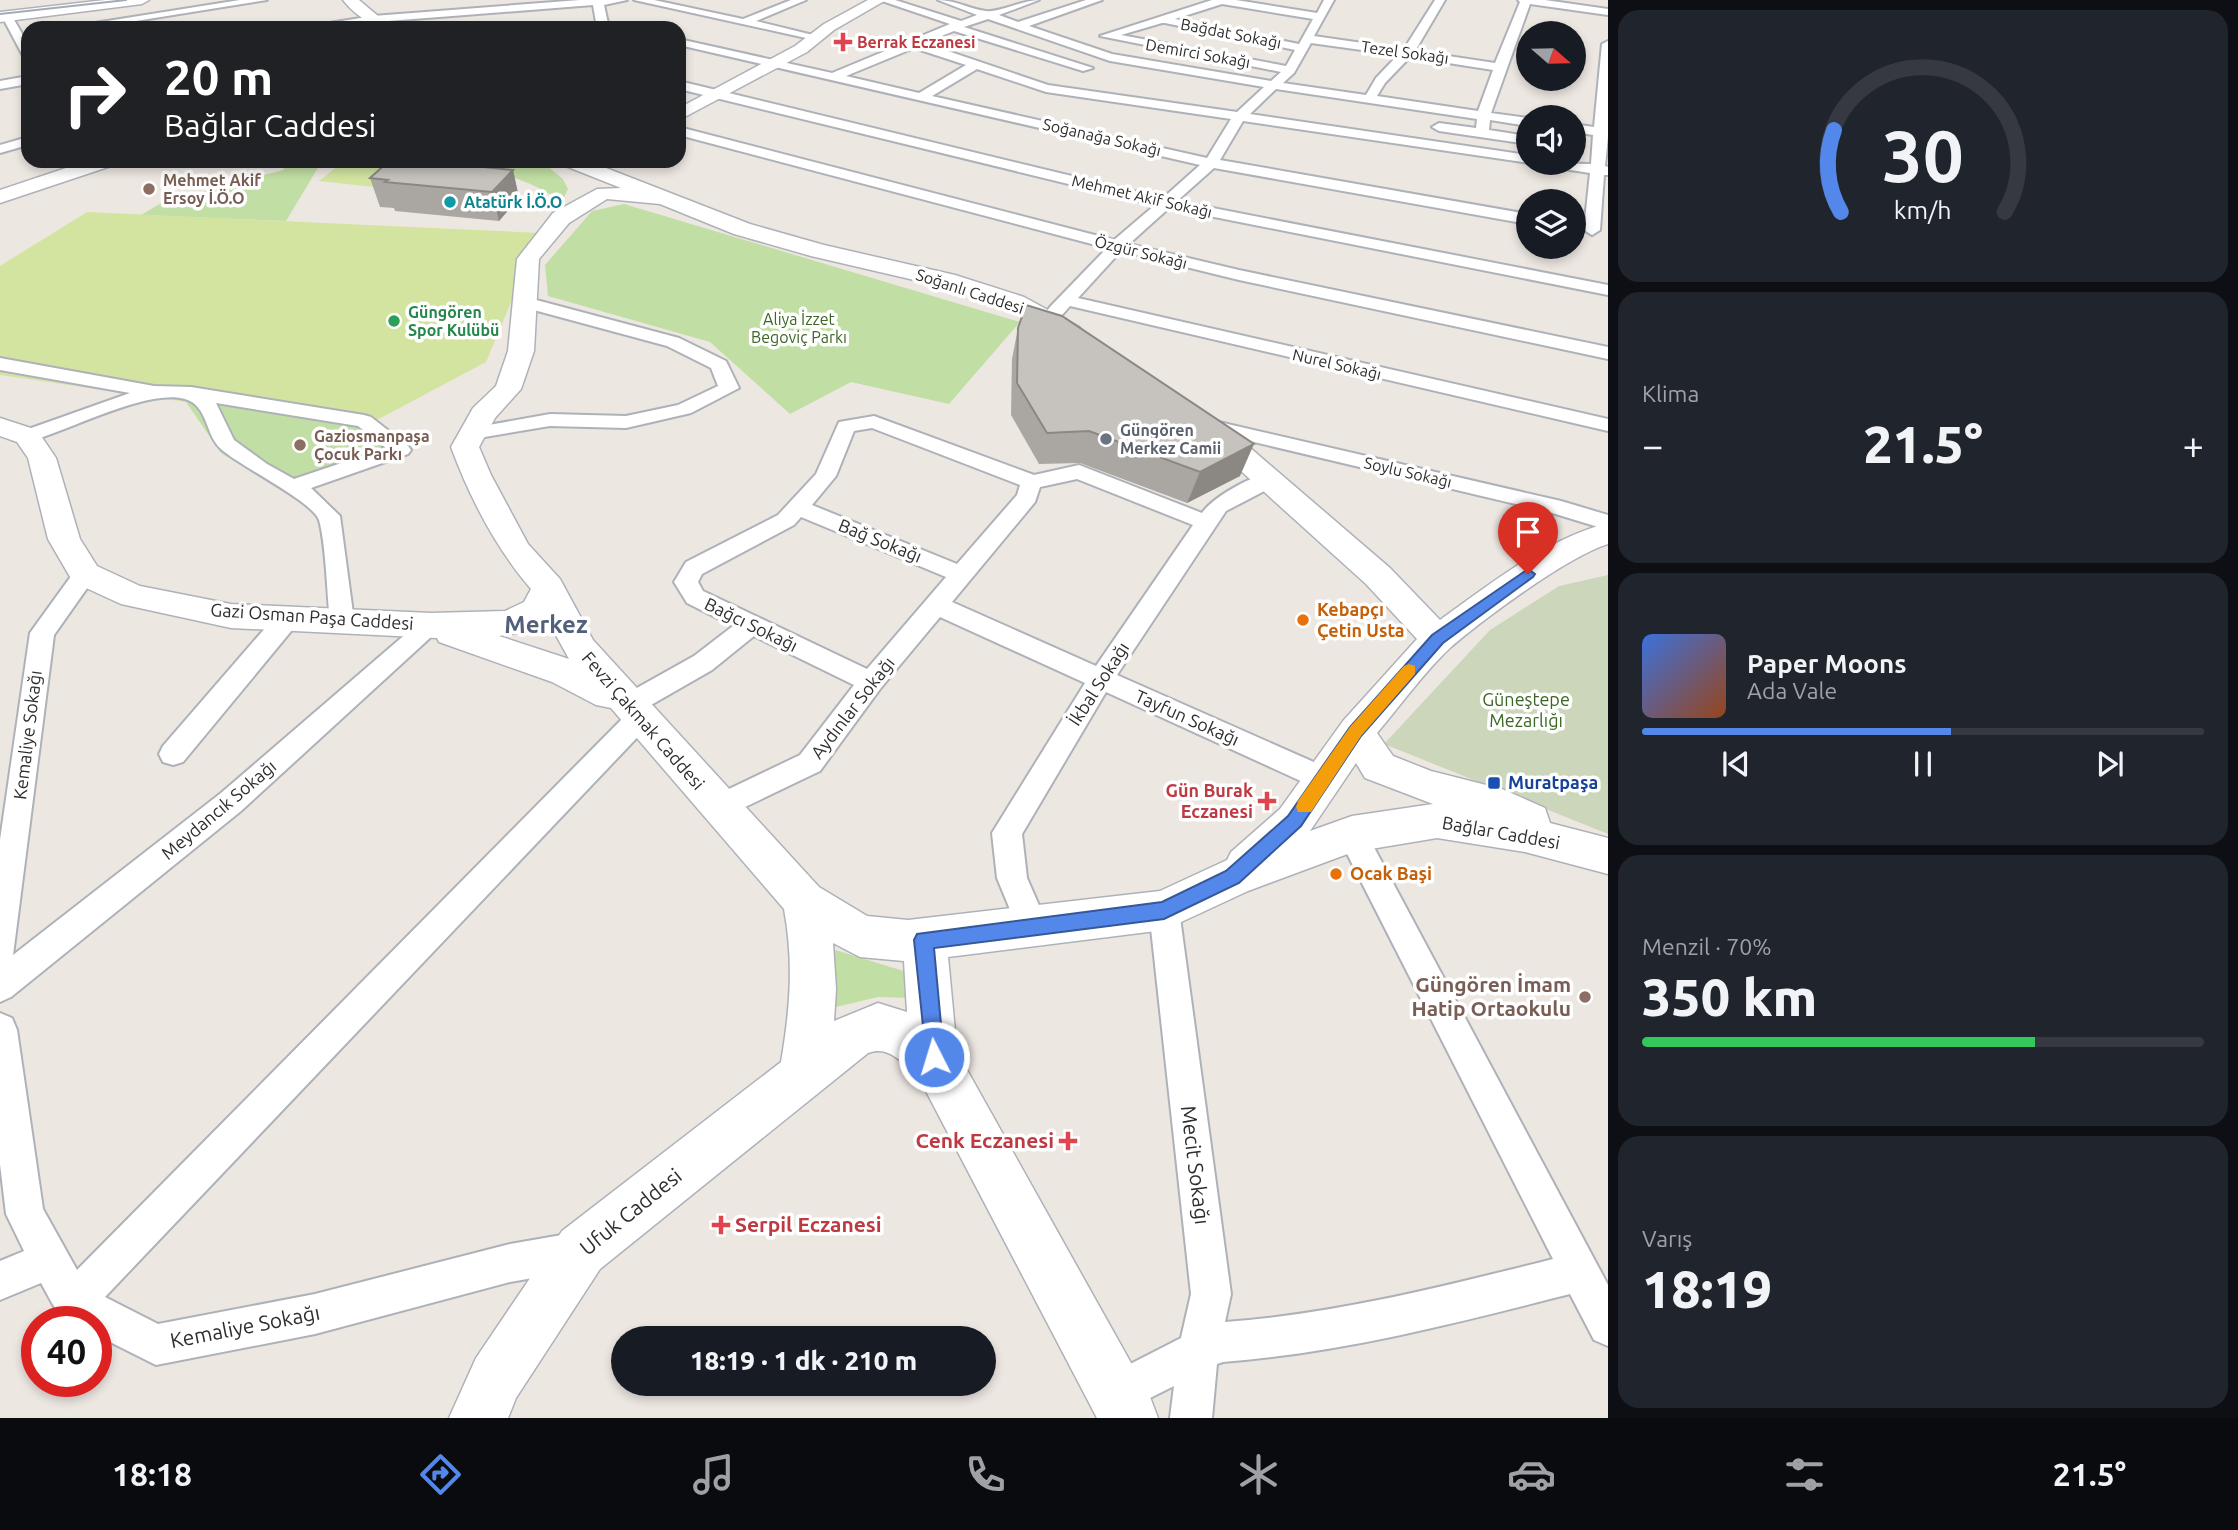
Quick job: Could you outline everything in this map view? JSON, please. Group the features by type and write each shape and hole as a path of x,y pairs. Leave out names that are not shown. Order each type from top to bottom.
{"street":[{"path":"4,13 76,0"},
{"path":"4,13 142,0"},
{"path":"136,21 262,0"},
{"path":"350,0 378,21"},
{"path":"358,21 622,0"},
{"path":"639,0 816,37"},
{"path":"761,0 783,7"},
{"path":"744,22 801,0"},
{"path":"943,0 1110,57 1369,100 1482,105 1516,118"},
{"path":"836,76 911,43 1034,0"},
{"path":"1016,26 1097,0"},
{"path":"1080,45 1222,0 1318,16"},
{"path":"1048,320 1117,246 1211,163 1239,117 1290,70 1329,0"},
{"path":"1369,100 1387,83 1440,0"},
{"path":"1480,133 1482,105 1526,0 1608,12"},
{"path":"686,111 777,62 874,1 1087,68"},
{"path":"598,2 602,21"},
{"path":"102,5 112,21"},
{"path":"4,13 21,33"},
{"name":"Bağdat Sokağı","path":"1160,19 1306,43"},
{"name":"Demirci Sokağı","path":"1106,36 1290,70"},
{"name":"Soğanağa Sokağı","path":"686,43 777,62 1211,163 1516,217"},
{"path":"911,43 1046,88 1516,157"},
{"name":"Tezel Sokağı","path":"1306,43 1409,51 1500,67"},
{"path":"1592,230 1603,170 1593,149 1605,133 1608,44"},
{"path":"1046,88 1110,57"},
{"path":"922,96 975,65"},
{"path":"0,85 21,81"},
{"name":"Mehmet Akif Sokağı","path":"686,87 1165,203 1608,290"},
{"path":"1425,124 1516,138"},
{"path":"1586,130 1605,133"},
{"name":"Özgür Sokağı","path":"686,133 836,175 1117,246 1239,275 1608,353"},
{"path":"0,149 21,143"},
{"path":"0,197 80,168"},
{"path":"574,179 586,201 604,193 658,198"},
{"path":"473,433 483,414 508,389 521,351 528,258 574,179"},
{"name":"Soğanlı Caddesi","path":"574,179 658,198 742,229 819,251 947,280 1015,302 1091,345"},
{"path":"1586,229 1608,233"},
{"name":"Nurel Sokağı","path":"1066,300 1608,425"},
{"path":"473,433 550,419 626,422 684,410 729,388 719,365 673,342 525,302"},
{"path":"0,364 154,392 189,393 364,421 401,450 292,487"},
{"path":"13,431 154,392"},
{"path":"189,393 207,404 226,443 260,469 306,494 329,516 342,621"},
{"path":"1183,409 1271,479 1378,576 1438,639"},
{"path":"797,507 825,475 846,426 874,422 1031,482 1079,472 1208,523"},
{"name":"Soylu Sokağı","path":"1206,425 1553,506 1608,523"},
{"path":"13,431 43,458 64,539 85,574"},
{"name":"Fevzi Çakmak Caddesi","path":"473,433 465,447 476,475 516,550 548,587 580,649 718,808 804,901 814,945 816,972 802,1076"},
{"name":"İkbal Sokağı","path":"1032,926 1012,878 1007,832 1101,679 1219,506 1271,479"},
{"name":"Aydınlar Sokağı","path":"718,808 810,763 871,682 1027,497 1031,482"},
{"name":"Bağ Sokağı","path":"797,507 962,575"},
{"name":"Bağcı Sokağı","path":"797,507 786,520 694,568 686,582 695,597 871,682"},
{"name":"Bağlar Caddesi","path":"1233,877 1294,821 1356,732 1438,639 1582,541 1608,533"},
{"name":"Gazi Osman Paşa Caddesi","path":"85,574 133,596 231,615 430,626"},
{"name":"Kemaliye Sokağı","path":"0,950 42,633 85,574"},
{"path":"430,626 510,623 536,610 548,587"},
{"name":"Tayfun Sokağı","path":"936,606 1324,779"},
{"path":"1413,613 1483,606"},
{"path":"173,754 288,618"},
{"path":"0,1030 25,1214 73,1302 634,711 703,663 751,625"},
{"path":"430,626 565,672 634,711"},
{"name":"Meydancık Sokağı","path":"0,986 231,802 430,626"},
{"path":"1356,732 1379,767 1426,786 1502,806 1608,855"},
{"name":"Bağlar Caddesi","path":"804,901 860,936 923,940 1164,910 1233,877 1352,834 1437,821 1525,834 1608,855"},
{"path":"1352,834 1608,1326"},
{"name":"Mecit Sokağı","path":"1164,910 1211,1294 1198,1351 1191,1418"},
{"path":"923,940 934,1057 1123,1406 1198,1351 1223,1342 1278,1338 1415,1313 1581,1272"},
{"name":"Ufuk Caddesi","path":"478,1418 496,1378 581,1250 852,1036 878,1026 900,1032 934,1057"},
{"name":"Kemaliye Sokağı","path":"73,1302 156,1345 314,1314 510,1263 581,1250"},
{"path":"0,1281 50,1259"}],"green space":[{"path":"318,168 286,221 141,215 163,202 283,170"},
{"path":"335,168 405,168 383,188 319,181"},
{"path":"474,168 550,168 563,179 568,189 562,202 531,184 497,172"},
{"name":"Aliya İzzet Begoviç Parkı","path":"624,204 1020,322 949,404 851,382 790,414 710,342 548,296 545,265 592,211"},
{"path":"87,212 540,233 486,362 373,422 186,402 0,375 0,266"},
{"path":"186,402 373,422 403,451 293,497 221,453"},
{"name":"Güneştepe Mezarlığı","path":"1608,575 1608,834 1384,744 1490,630 1559,586"},
{"path":"832,949 907,972 909,998 878,997 836,1007"}],"building":[{"path":"381,168 513,170 492,192 385,182 388,180 370,178"},
{"path":"1026,305 1062,316 1254,444 1200,472 1089,431 1047,433 1017,383 1018,328"}],"tram line":[{"path":"0,14 126,0"}],"slow traffic":[{"path":"1304,807 1356,732 1409,670"}],"place":[{"name":"Berrak Eczanesi","path":"843,42"},
{"name":"Mehmet Akif Ersoy İ.Ö.O","path":"149,189"},
{"name":"Atatürk İ.Ö.O","path":"450,202"},
{"name":"Güngören Spor Kulübü","path":"394,321"},
{"name":"Güngören Merkez Camii","path":"1106,439"},
{"name":"Gaziosmanpaşa Çocuk Parkı","path":"300,445"},
{"name":"Kebapçı Çetin Usta","path":"1303,620"},
{"name":"Muratpaşa","path":"1494,783"},
{"name":"Gün Burak Eczanesi","path":"1267,801"},
{"name":"Ocak Başi","path":"1336,874"},
{"name":"Güngören İmam Hatip Ortaokulu","path":"1585,997"},
{"name":"Cenk Eczanesi","path":"1068,1141"},
{"name":"Serpil Eczanesi","path":"721,1225"}],"district":[{"name":"Merkez","path":"546,625"}],"route":[{"path":"934,1057 923,940 1164,910 1233,877 1294,821 1356,732 1438,639 1528,574"}]}
